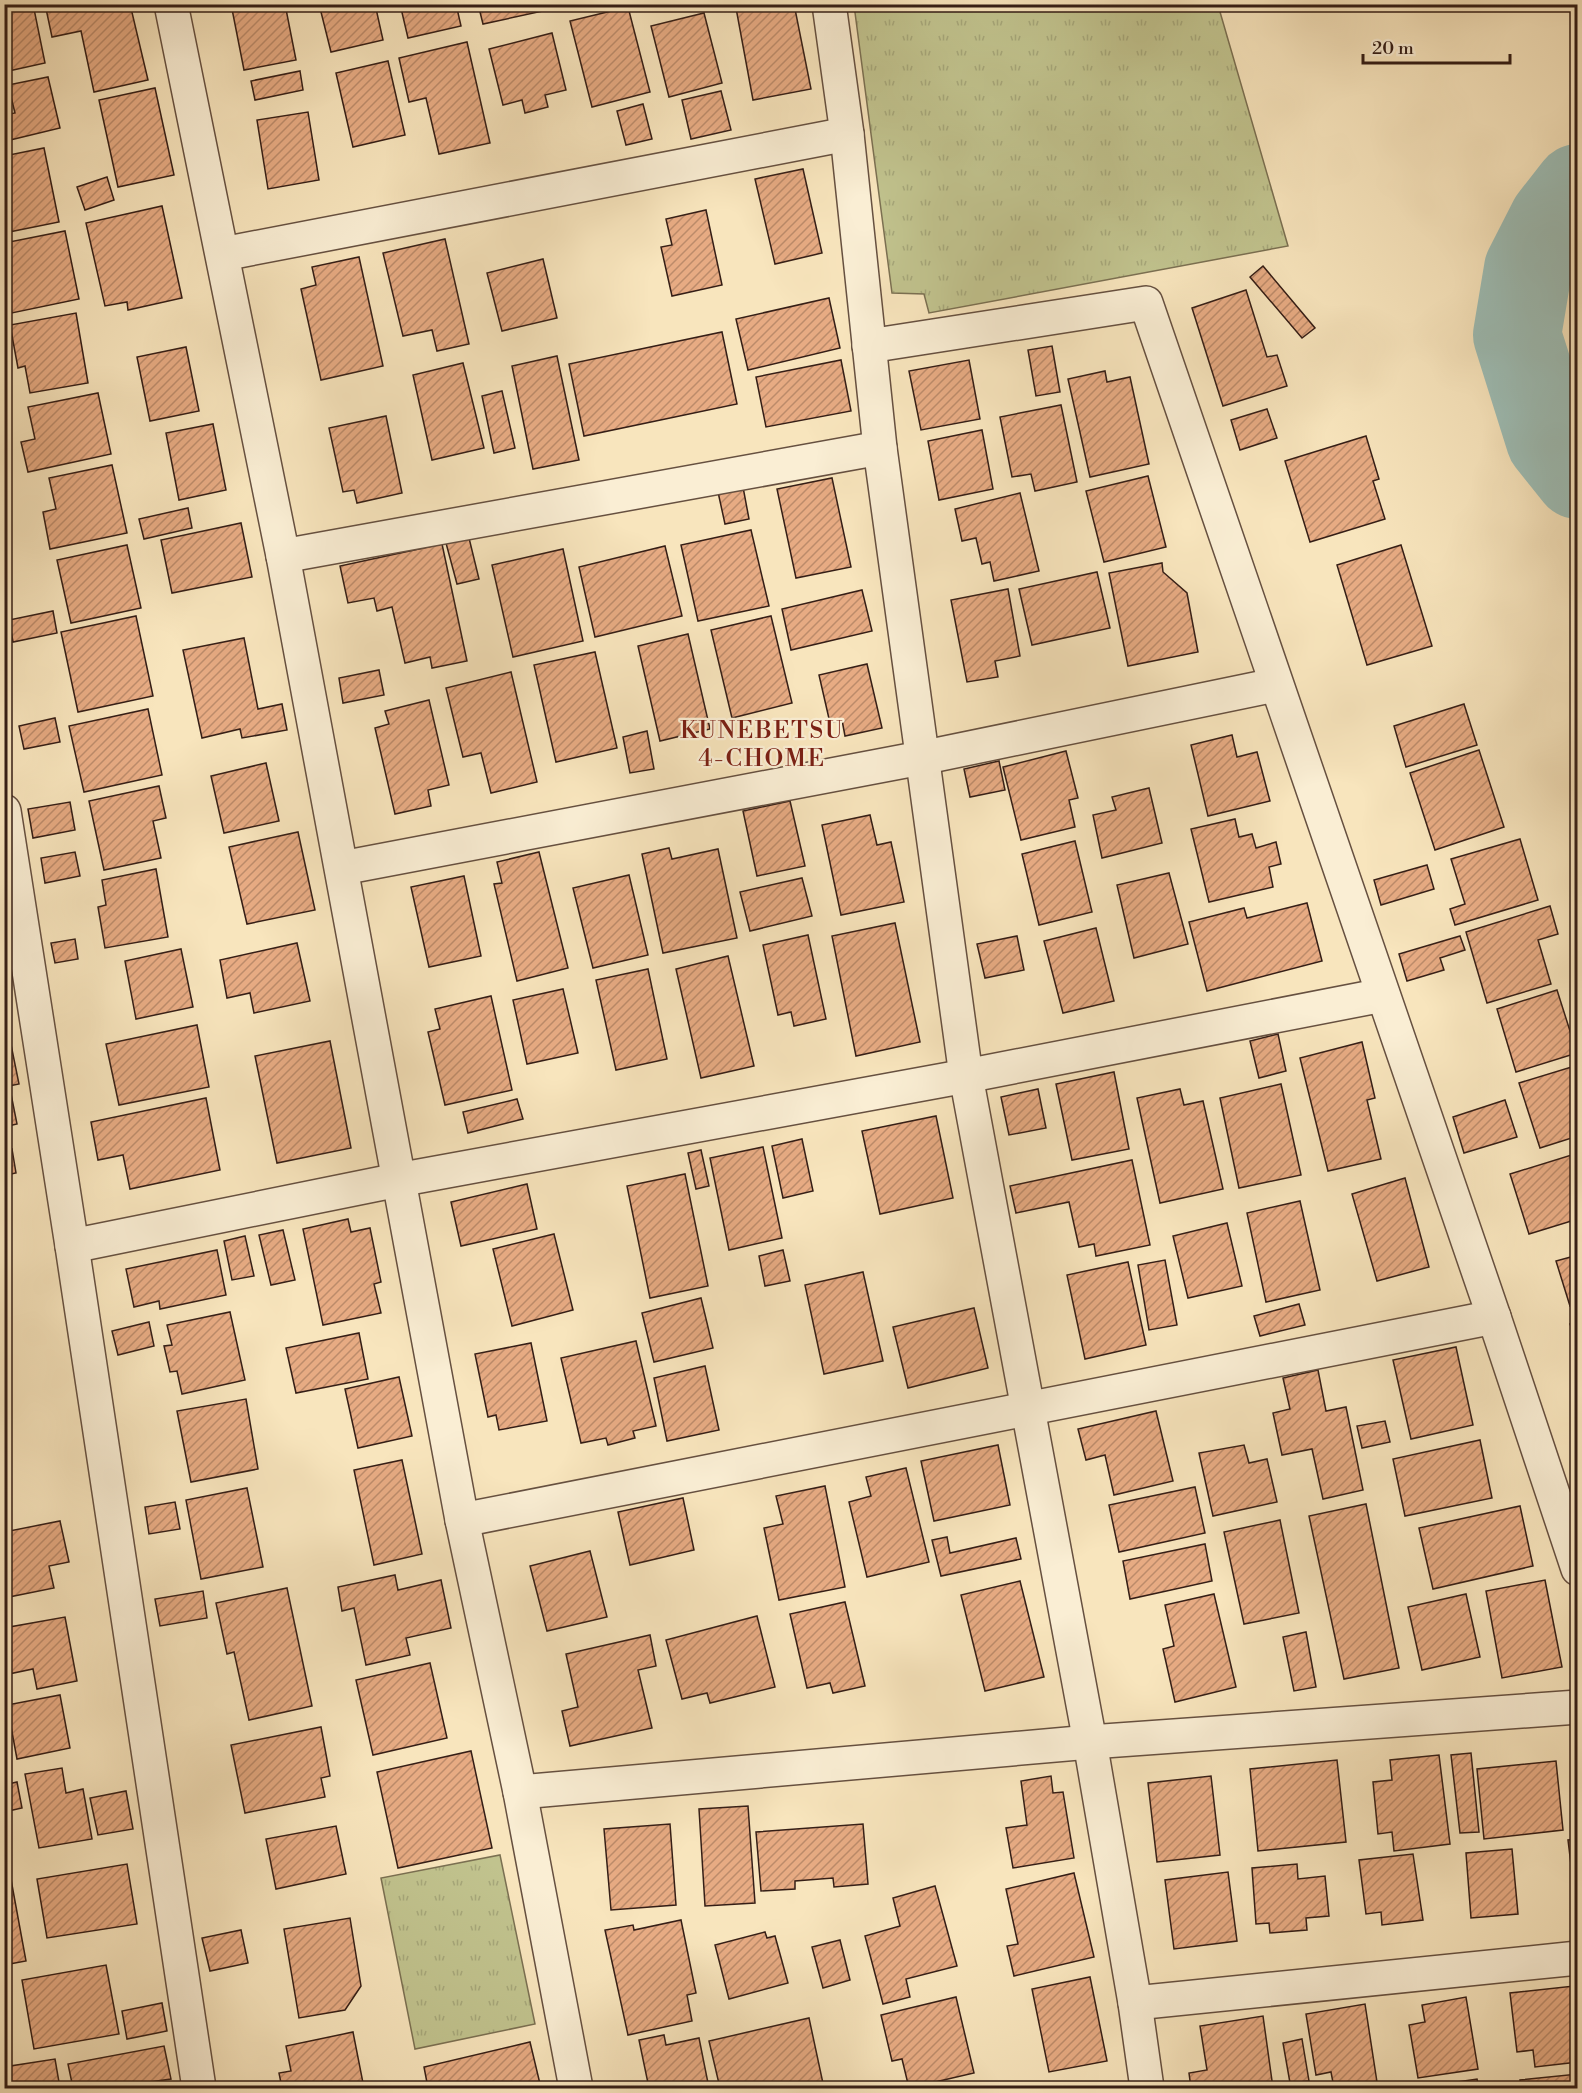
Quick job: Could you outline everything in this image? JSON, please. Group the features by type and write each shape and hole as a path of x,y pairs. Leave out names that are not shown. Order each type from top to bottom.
{"street":[{"path":"171,4 283,556 462,1520 520,1792 576,2088"},
{"path":"829,4 847,134 880,448 966,1076 1090,1742 1135,2003 1146,2088"},
{"path":"223,254 847,134"},
{"path":"869,346 1146,303 1275,685 1494,1317 1578,1569"},
{"path":"283,556 880,448"},
{"path":"342,868 921,758 1275,685"},
{"path":"4,811 199,2088"},
{"path":"72,1246 398,1180 966,1076 1383,995"},
{"path":"462,1520 1494,1317"},
{"path":"520,1792 1090,1742 1578,1707"},
{"path":"1135,2003 1578,1958"}],"green space":[{"path":"854,5 1218,5 1288,246 929,313 924,294 892,293"},
{"path":"500,1855 535,2024 415,2049 381,1878"}],"building":[{"path":"4,4 33,4 45,63 4,72"},
{"path":"45,4 130,4 148,80 94,92 81,31 52,37"},
{"path":"231,4 285,4 296,60 244,70"},
{"path":"319,4 375,4 383,40 331,52"},
{"path":"400,4 456,4 461,26 408,38"},
{"path":"478,4 542,4 543,11 483,24"},
{"path":"753,4 794,4 811,89 753,100 736,8"},
{"path":"628,7 650,92 592,107 570,21"},
{"path":"704,13 722,83 669,97 651,26"},
{"path":"552,33 566,90 545,95 548,107 525,113 522,100 503,105 489,49"},
{"path":"467,42 490,143 439,154 426,98 409,102 399,58"},
{"path":"388,61 405,135 353,147 336,73"},
{"path":"300,71 303,90 255,100 251,81"},
{"path":"48,77 60,128 6,141 4,115 15,113 8,85"},
{"path":"155,88 174,175 118,187 99,100"},
{"path":"721,91 731,130 691,139 682,100"},
{"path":"643,104 652,139 626,145 617,111"},
{"path":"308,112 319,180 268,189 257,120"},
{"path":"44,148 59,222 4,233 4,156"},
{"path":"803,169 822,253 775,264 755,179"},
{"path":"107,177 114,200 85,210 77,187"},
{"path":"162,206 182,298 128,310 127,302 105,306 86,223"},
{"path":"706,210 722,285 672,296 661,247 672,245 666,219"},
{"path":"65,231 79,299 7,314 4,304 4,243"},
{"path":"445,239 469,344 437,351 432,330 403,336 383,253"},
{"path":"359,257 383,366 321,380 301,289 316,285 312,267"},
{"path":"543,259 557,318 502,331 487,273"},
{"path":"1263,266 1315,328 1302,338 1250,277"},
{"path":"1246,290 1267,357 1277,355 1287,386 1223,406 1192,308"},
{"path":"829,298 840,348 748,370 736,319"},
{"path":"76,313 88,383 30,393 25,366 18,368 10,325"},
{"path":"722,332 737,404 584,436 569,364"},
{"path":"1052,346 1060,392 1036,396 1028,350"},
{"path":"186,347 199,411 150,421 137,357"},
{"path":"557,356 579,460 533,469 512,366"},
{"path":"841,360 851,411 766,427 756,377"},
{"path":"969,360 980,419 921,430 909,371"},
{"path":"463,363 484,448 432,460 413,375"},
{"path":"1105,371 1107,382 1130,377 1149,464 1090,477 1068,379"},
{"path":"502,391 515,448 494,453 482,396"},
{"path":"98,393 111,454 28,472 21,442 35,439 28,407"},
{"path":"1061,405 1077,482 1035,491 1031,474 1012,477 1000,417"},
{"path":"1267,409 1277,438 1240,450 1231,420"},
{"path":"386,416 402,493 357,503 354,490 343,492 329,428"},
{"path":"213,424 226,490 179,500 166,433"},
{"path":"982,430 993,489 939,500 928,441"},
{"path":"1366,436 1379,479 1373,481 1385,519 1310,542 1285,461"},
{"path":"112,465 127,533 50,549 43,512 56,509 49,478"},
{"path":"1148,476 1166,547 1104,562 1086,491"},
{"path":"832,478 851,567 796,578 777,489"},
{"path":"743,487 749,519 725,524 718,492"},
{"path":"1020,493 1039,571 994,581 990,562 982,564 976,538 962,541 955,509"},
{"path":"188,508 192,528 144,539 139,519"},
{"path":"241,523 252,577 172,593 161,540"},
{"path":"751,530 769,606 698,621 681,545"},
{"path":"469,538 479,579 457,584 446,543"},
{"path":"442,544 467,661 432,668 430,657 405,663 392,607 377,611 374,598 348,603 340,566"},
{"path":"127,545 141,608 71,623 57,560"},
{"path":"1401,545 1432,646 1367,665 1337,565"},
{"path":"665,546 682,616 595,637 579,567"},
{"path":"563,549 583,641 513,657 492,565"},
{"path":"1162,563 1163,572 1187,593 1198,652 1128,666 1109,573"},
{"path":"1097,572 1110,628 1032,645 1019,589"},
{"path":"1008,589 1020,656 995,661 998,677 967,682 951,600"},
{"path":"862,590 872,631 791,650 782,609"},
{"path":"53,611 57,633 13,642 9,620"},
{"path":"136,616 153,696 78,712 61,632"},
{"path":"771,616 792,703 732,718 711,630"},
{"path":"688,634 710,729 660,741 638,646"},
{"path":"244,638 258,709 282,704 287,730 242,738 240,729 202,738 183,650"},
{"path":"595,652 617,748 556,762 534,665"},
{"path":"867,664 882,728 845,736 842,720 830,723 819,675"},
{"path":"379,670 384,695 343,703 339,678"},
{"path":"511,672 537,782 491,793 481,753 463,757 446,688"},
{"path":"429,700 449,785 428,790 431,806 395,814 375,728 389,724 385,711"},
{"path":"1464,704 1477,745 1406,767 1394,726"},
{"path":"148,709 162,775 84,792 69,726"},
{"path":"55,718 60,742 24,749 19,726"},
{"path":"647,731 654,769 630,773 623,737"},
{"path":"1232,735 1237,757 1257,752 1270,801 1208,816 1191,745"},
{"path":"1479,750 1504,827 1435,850 1410,773"},
{"path":"1066,751 1078,798 1069,800 1075,827 1021,840 1003,767"},
{"path":"999,761 1005,790 970,797 964,769"},
{"path":"266,763 279,821 224,833 211,776"},
{"path":"159,786 166,818 153,821 161,858 104,870 89,801"},
{"path":"1149,788 1162,843 1102,858 1093,815 1116,810 1112,797"},
{"path":"790,801 805,866 757,876 743,811"},
{"path":"70,802 75,830 33,838 28,809"},
{"path":"870,815 877,845 891,842 904,902 841,915 822,825"},
{"path":"1235,819 1239,837 1252,834 1256,848 1276,842 1281,864 1269,867 1273,887 1209,902 1191,829"},
{"path":"298,832 315,910 247,924 229,847"},
{"path":"1520,839 1538,900 1455,925 1450,909 1465,904 1451,859"},
{"path":"1075,841 1092,912 1039,925 1022,854"},
{"path":"669,848 672,859 718,849 737,938 663,953 642,854"},
{"path":"75,852 80,876 45,883 41,858"},
{"path":"539,852 568,968 517,981 494,884 502,883 497,862"},
{"path":"1427,865 1434,889 1381,905 1374,880"},
{"path":"156,869 168,937 105,948 98,907 106,905 102,880"},
{"path":"1169,873 1188,944 1134,958 1117,885"},
{"path":"629,875 648,955 593,968 573,888"},
{"path":"464,876 481,956 429,967 411,887"},
{"path":"802,878 812,916 750,931 740,892"},
{"path":"1307,903 1322,961 1207,991 1189,922 1244,908 1247,918"},
{"path":"1550,906 1558,934 1538,940 1551,984 1487,1003 1466,932"},
{"path":"895,923 920,1042 856,1056 832,936"},
{"path":"1096,928 1114,1001 1063,1013 1044,941"},
{"path":"808,935 826,1019 794,1026 791,1012 778,1015 763,945"},
{"path":"1017,936 1024,970 985,978 977,944"},
{"path":"1460,936 1465,950 1440,958 1444,970 1407,981 1399,954"},
{"path":"75,939 78,959 55,963 51,943"},
{"path":"297,943 310,1001 254,1013 250,993 227,998 220,960"},
{"path":"181,949 193,1007 136,1019 125,961"},
{"path":"728,956 754,1066 701,1078 676,969"},
{"path":"648,969 667,1059 616,1070 596,980"},
{"path":"563,989 578,1053 527,1064 513,1000"},
{"path":"1557,990 1577,1053 1516,1072 1497,1009"},
{"path":"491,996 512,1090 445,1105 428,1032 440,1029 435,1009"},
{"path":"4,1010 19,1084 4,1087"},
{"path":"197,1025 209,1087 119,1105 106,1044"},
{"path":"1278,1034 1286,1071 1259,1078 1250,1041"},
{"path":"330,1041 351,1148 277,1163 255,1056"},
{"path":"1362,1042 1375,1098 1367,1100 1381,1159 1328,1171 1300,1058"},
{"path":"1578,1065 1578,1136 1540,1148 1519,1083"},
{"path":"1114,1072 1129,1149 1072,1160 1056,1084"},
{"path":"1281,1084 1301,1175 1239,1188 1220,1098"},
{"path":"1038,1089 1046,1128 1009,1135 1001,1097"},
{"path":"1180,1089 1184,1105 1203,1101 1223,1189 1160,1203 1137,1098"},
{"path":"11,1094 17,1124 4,1127 4,1095"},
{"path":"206,1098 220,1170 130,1189 123,1155 98,1160 91,1122"},
{"path":"517,1099 523,1119 468,1133 463,1112"},
{"path":"1505,1100 1517,1137 1464,1153 1453,1117"},
{"path":"936,1116 953,1198 880,1214 862,1131"},
{"path":"802,1139 813,1191 783,1198 772,1146"},
{"path":"763,1147 782,1238 729,1250 710,1158"},
{"path":"12,1149 16,1173 6,1175 10,1196 4,1197 4,1151"},
{"path":"701,1150 709,1186 696,1189 688,1153"},
{"path":"1578,1153 1578,1219 1529,1234 1510,1174"},
{"path":"1132,1160 1150,1245 1096,1256 1094,1244 1079,1247 1069,1202 1016,1213 1010,1186"},
{"path":"685,1174 708,1286 650,1298 627,1186"},
{"path":"1405,1178 1429,1267 1377,1281 1352,1194"},
{"path":"527,1184 537,1229 461,1246 451,1202"},
{"path":"1300,1201 1320,1290 1266,1302 1247,1213"},
{"path":"348,1219 351,1232 370,1228 381,1282 374,1284 381,1313 323,1325 303,1229"},
{"path":"1227,1223 1242,1286 1188,1298 1173,1236"},
{"path":"283,1230 295,1280 271,1285 259,1235"},
{"path":"554,1234 573,1310 512,1326 493,1249"},
{"path":"245,1236 254,1276 232,1280 224,1241"},
{"path":"217,1250 226,1295 160,1309 159,1301 134,1307 126,1269"},
{"path":"783,1250 790,1281 765,1286 759,1256"},
{"path":"1578,1255 1578,1304 1570,1306 1556,1261"},
{"path":"1165,1260 1177,1325 1149,1330 1138,1265"},
{"path":"1128,1262 1146,1345 1085,1359 1067,1275"},
{"path":"863,1272 883,1361 824,1374 805,1285"},
{"path":"701,1298 713,1348 654,1362 642,1313"},
{"path":"1299,1304 1305,1325 1260,1336 1254,1316"},
{"path":"974,1308 988,1368 908,1388 893,1327"},
{"path":"230,1312 245,1380 182,1394 177,1371 170,1372 164,1346 172,1345 167,1325"},
{"path":"1578,1321 1578,1347 1570,1324"},
{"path":"149,1322 154,1346 118,1355 112,1331"},
{"path":"359,1333 368,1379 296,1393 286,1348"},
{"path":"636,1341 656,1426 633,1431 635,1438 608,1445 606,1438 581,1443 561,1358"},
{"path":"531,1343 547,1421 499,1430 496,1415 488,1417 475,1354"},
{"path":"1456,1347 1473,1425 1411,1439 1393,1360"},
{"path":"705,1366 719,1430 667,1441 654,1378"},
{"path":"1318,1370 1326,1411 1346,1407 1363,1490 1323,1499 1312,1449 1282,1455 1273,1413 1290,1409 1283,1378"},
{"path":"399,1377 412,1436 358,1448 345,1389"},
{"path":"246,1399 258,1469 191,1482 177,1411"},
{"path":"1156,1411 1173,1481 1114,1495 1105,1455 1086,1460 1078,1429"},
{"path":"1385,1421 1390,1442 1362,1448 1357,1426"},
{"path":"1480,1440 1492,1498 1405,1516 1393,1459"},
{"path":"998,1445 1010,1505 934,1521 921,1461"},
{"path":"1244,1445 1249,1463 1267,1459 1277,1502 1213,1516 1199,1453"},
{"path":"402,1460 422,1554 374,1565 354,1470"},
{"path":"906,1468 929,1562 867,1577 849,1502 871,1496 866,1477"},
{"path":"825,1486 845,1587 779,1600 764,1528 783,1524 776,1496"},
{"path":"1195,1487 1205,1533 1119,1552 1109,1505"},
{"path":"247,1488 263,1567 201,1579 186,1500"},
{"path":"683,1498 694,1550 630,1565 618,1512"},
{"path":"175,1502 180,1529 149,1534 145,1507"},
{"path":"1366,1504 1399,1668 1344,1679 1309,1516"},
{"path":"1520,1506 1533,1566 1433,1589 1419,1528"},
{"path":"1280,1520 1299,1613 1244,1624 1224,1532"},
{"path":"60,1521 69,1562 49,1566 54,1588 4,1598 4,1532"},
{"path":"947,1537 950,1553 1016,1538 1021,1559 941,1576 932,1540"},
{"path":"1205,1544 1212,1581 1130,1599 1123,1561"},
{"path":"590,1551 607,1617 547,1631 530,1566"},
{"path":"395,1575 398,1590 441,1580 451,1628 406,1638 410,1655 366,1665 354,1608 342,1611 338,1587"},
{"path":"1545,1580 1562,1667 1502,1678 1486,1591"},
{"path":"1020,1581 1044,1677 985,1691 961,1595"},
{"path":"287,1588 312,1706 249,1720 234,1652 227,1654 216,1603"},
{"path":"203,1591 207,1618 160,1626 155,1599"},
{"path":"1214,1594 1236,1687 1175,1702 1163,1649 1174,1646 1165,1605"},
{"path":"1466,1594 1480,1657 1422,1670 1408,1607"},
{"path":"845,1602 865,1686 833,1693 830,1683 807,1688 790,1614"},
{"path":"757,1616 775,1687 710,1703 707,1693 682,1699 666,1640"},
{"path":"65,1617 77,1681 37,1689 33,1669 4,1675 4,1628"},
{"path":"1306,1632 1316,1687 1294,1691 1283,1637"},
{"path":"650,1635 656,1666 638,1670 652,1728 570,1746 562,1711 578,1707 566,1654"},
{"path":"430,1663 447,1738 373,1755 356,1680"},
{"path":"60,1695 70,1748 17,1759 7,1705"},
{"path":"321,1727 330,1776 321,1778 325,1797 245,1813 231,1745"},
{"path":"471,1751 492,1848 398,1868 377,1772"},
{"path":"1471,1753 1479,1832 1460,1833 1451,1755"},
{"path":"1439,1755 1450,1844 1394,1851 1392,1832 1378,1834 1373,1782 1392,1780 1390,1760"},
{"path":"1337,1760 1346,1842 1258,1851 1250,1769"},
{"path":"1556,1761 1563,1830 1484,1839 1477,1769"},
{"path":"62,1768 66,1793 83,1789 92,1839 39,1848 25,1774"},
{"path":"1051,1776 1053,1793 1063,1792 1074,1858 1013,1868 1006,1828 1027,1825 1021,1781"},
{"path":"1211,1776 1220,1855 1157,1862 1148,1783"},
{"path":"17,1782 22,1808 4,1812 4,1785"},
{"path":"126,1791 133,1829 98,1835 90,1798"},
{"path":"748,1806 755,1903 705,1906 699,1809"},
{"path":"670,1824 676,1905 611,1910 604,1829"},
{"path":"863,1824 868,1884 834,1887 833,1878 795,1881 795,1889 761,1891 756,1832"},
{"path":"336,1826 346,1874 276,1889 266,1839"},
{"path":"1578,1839 1578,1897 1575,1898 1568,1840"},
{"path":"1512,1849 1518,1914 1471,1918 1466,1853"},
{"path":"1413,1854 1423,1920 1382,1925 1381,1912 1366,1914 1359,1860"},
{"path":"127,1864 137,1924 47,1938 37,1879"},
{"path":"1297,1864 1298,1879 1325,1876 1329,1916 1306,1918 1307,1930 1270,1933 1269,1923 1256,1924 1252,1868"},
{"path":"1228,1872 1237,1941 1174,1949 1165,1880"},
{"path":"1074,1873 1094,1957 1014,1976 1007,1946 1018,1944 1006,1889"},
{"path":"10,1874 26,1961 4,1965 4,1875"},
{"path":"935,1886 957,1966 906,1979 910,1997 883,2004 865,1936 900,1926 893,1898"},
{"path":"350,1918 361,1986 345,2010 299,2018 284,1929"},
{"path":"681,1920 696,1993 687,1995 692,2021 628,2035 605,1930 633,1925 634,1930"},
{"path":"241,1930 248,1963 210,1971 202,1938"},
{"path":"765,1932 767,1938 775,1936 788,1983 729,1999 715,1945"},
{"path":"840,1940 850,1980 823,1988 812,1947"},
{"path":"106,1965 119,2034 34,2049 22,1980"},
{"path":"1090,1977 1107,2061 1049,2072 1032,1989"},
{"path":"1574,1986 1578,2017 1578,2062 1535,2067 1533,2050 1517,2052 1510,1993"},
{"path":"956,1997 974,2073 909,2088 902,2059 892,2061 881,2015"},
{"path":"1466,1997 1478,2069 1418,2078 1409,2025 1425,2022 1422,2005"},
{"path":"162,2003 167,2031 127,2039 122,2011"},
{"path":"1365,2004 1377,2082 1334,2088 1331,2072 1316,2075 1306,2014"},
{"path":"1263,2016 1273,2088 1191,2088 1189,2073 1207,2070 1200,2026"},
{"path":"809,2018 824,2088 720,2088 709,2041"},
{"path":"353,2032 364,2088 282,2088 279,2073 291,2071 286,2046"},
{"path":"664,2035 666,2045 699,2038 709,2088 649,2088 639,2040"},
{"path":"1302,2039 1309,2081 1290,2083 1283,2043"},
{"path":"530,2042 541,2088 428,2088 424,2067"},
{"path":"164,2046 171,2079 143,2083 144,2088 73,2088 68,2064"},
{"path":"55,2059 60,2088 4,2088 4,2067"},
{"path":"1578,2074 1578,2088 1521,2088 1520,2080"},
{"path":"1477,2079 1479,2088 1416,2088"}],"waterway":[{"path":"1578,188 1553,220 1528,269 1517,335 1550,440 1578,475"}],"district":[{"name":"KUNEBETSU 4-CHOME","path":"762,745"}]}
